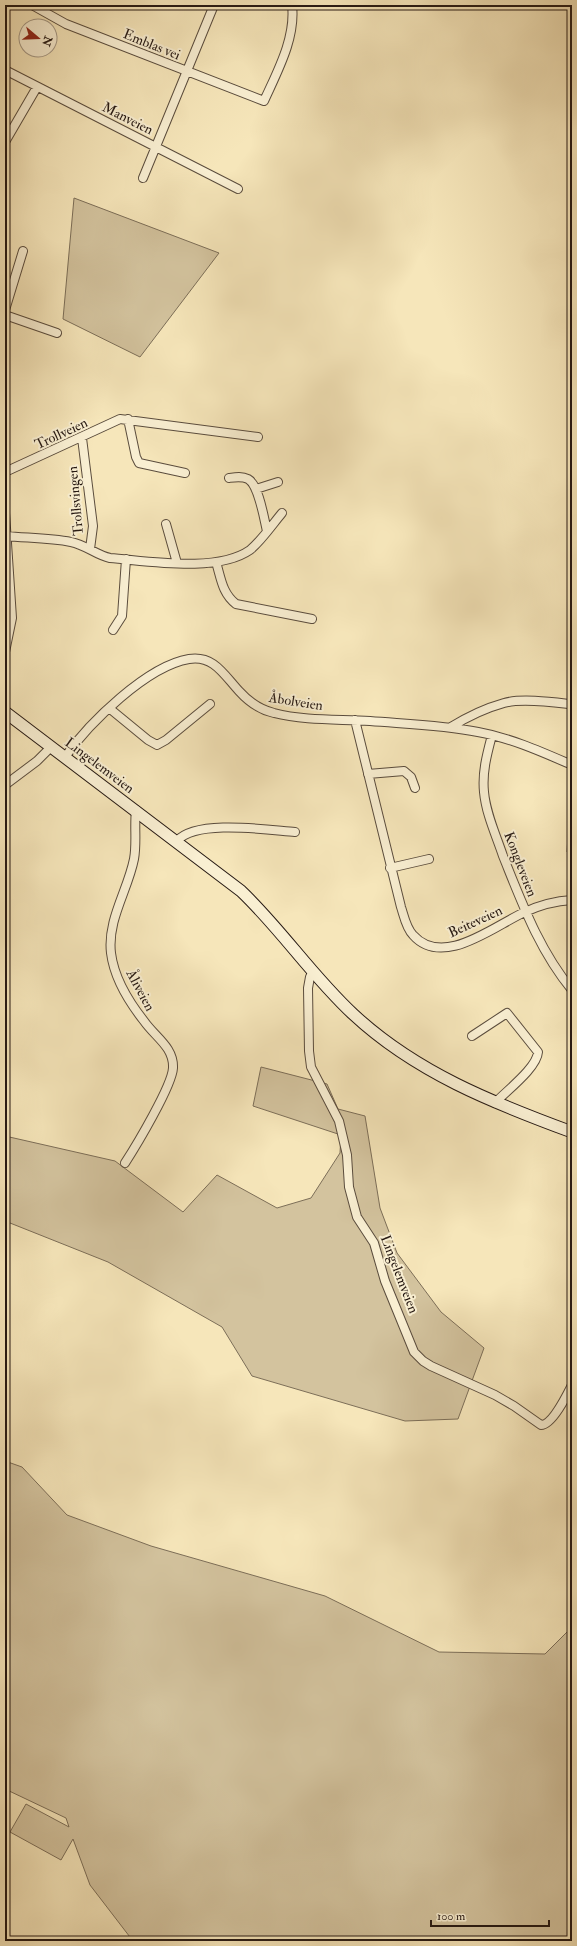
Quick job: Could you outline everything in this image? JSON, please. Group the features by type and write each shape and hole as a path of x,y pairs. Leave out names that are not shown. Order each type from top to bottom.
{"main road":[{"name":"Lingelemveien","path":"5,712 241,891 266,916 313,971 352,1013 376,1035 422,1065 495,1103 572,1132"}],"street":[{"name":"Emblas vei","path":"32,5 66,24 186,72 264,101 289,39 293,14 292,5"},
{"path":"143,178 214,5"},
{"name":"Manveien","path":"5,70 238,189"},
{"path":"5,142 37,87"},
{"path":"5,310 23,251"},
{"path":"5,315 57,333"},
{"name":"Trollveien","path":"5,472 82,438 120,419 258,437"},
{"path":"128,419 136,456 139,463 185,473"},
{"name":"Trollsvingen","path":"6,536 71,542 90,549 93,526 82,438"},
{"path":"230,478 242,477 250,480 256,489 267,531"},
{"path":"256,489 278,482"},
{"path":"5,513 12,618 8,629 5,652"},
{"path":"90,549 98,555 126,559 196,564 216,562 249,550 282,513"},
{"path":"166,524 177,563"},
{"path":"113,630 122,616 126,559"},
{"path":"216,562 224,591 229,599 236,604 312,619"},
{"name":"Åbolveien","path":"65,757 109,708 138,684 177,662 197,659 213,663 239,691 260,708 285,715 451,728 492,735 572,765"},
{"path":"451,728 464,719 505,702 569,704"},
{"path":"109,708 148,740 157,744 166,740 210,704"},
{"name":"Beiteveien","path":"355,720 390,868 406,922 413,935 431,946 451,948 546,903 572,900"},
{"name":"Kongleveien","path":"492,735 483,777 485,802 492,826 525,912 543,948 572,990"},
{"path":"5,784 37,761 51,746"},
{"path":"368,774 404,771 411,777 415,788"},
{"name":"Åliveien","path":"125,1163 169,1084 173,1069 172,1055 166,1046 144,1022 131,1002 115,967 110,944 113,925 134,858 136,810"},
{"path":"177,841 183,835 189,833 216,828 295,832"},
{"path":"390,868 429,859"},
{"name":"Lingelemveien","path":"313,971 310,977 308,995 309,1051 311,1066 339,1121 347,1155 349,1187 357,1217 374,1243 385,1281 414,1352 431,1366 495,1395 541,1424 546,1424 553,1417 572,1386"},
{"path":"472,1036 506,1013 538,1052 538,1058 532,1066 495,1103"}],"shaded area":[{"path":"74,198 219,253 140,357 63,319"},
{"path":"572,827 572,857 567,852 568,835"},
{"path":"261,1067 327,1084 338,1109 365,1116 380,1208 397,1253 441,1312 484,1348 458,1419 405,1421 252,1376 222,1327 108,1262 5,1221 5,1136 115,1161 183,1212 217,1175 277,1208 311,1198 340,1153 341,1135 253,1106"},
{"path":"5,1461 22,1467 67,1515 151,1546 325,1596 439,1652 545,1654 572,1627 572,1941 133,1941 90,1885 73,1839 61,1860 10,1832 26,1804 69,1827 66,1818 5,1789"}]}
